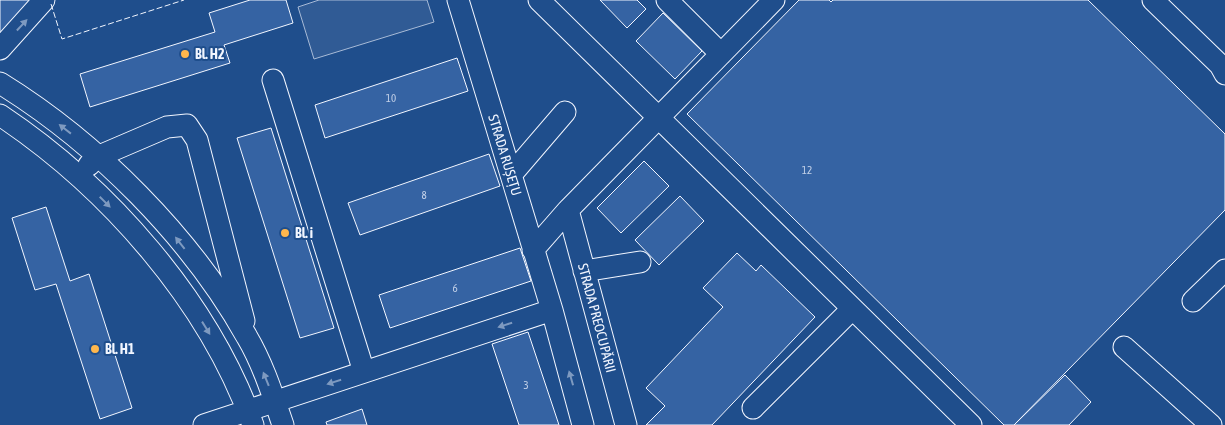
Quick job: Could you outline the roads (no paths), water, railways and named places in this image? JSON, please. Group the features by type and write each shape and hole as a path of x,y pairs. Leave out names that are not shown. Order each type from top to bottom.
{"street":[{"path":"0,49 44,0"},
{"name":"STRADA RUȘEȚU","path":"458,0 552,310 583,425"},
{"path":"539,0 971,425"},
{"path":"667,0 721,54"},
{"path":"533,250 568,210 774,0"},
{"path":"1153,0 1220,65 1225,74"},
{"path":"273,80 364,372"},
{"path":"0,83 45,114 97,157 134,191 171,232 216,288 248,338"},
{"path":"511,175 565,112"},
{"path":"0,115 54,154 78,175 149,251 191,303 221,352 251,418"},
{"path":"78,175 97,157 167,127 187,125 197,140 248,338 283,425"},
{"name":"STRADA PREOCUPĂRII","path":"568,210 626,425"},
{"path":"584,271 640,262"},
{"path":"1193,301 1225,270"},
{"path":"753,408 852,308"},
{"path":"204,425 251,418 275,402 552,310"},
{"path":"1124,346 1211,425"}],"place":[{"name":"Bl. H2","path":"185,54"},
{"name":"Bl. i","path":"285,233"},
{"name":"Bl. H1","path":"95,349"}]}
